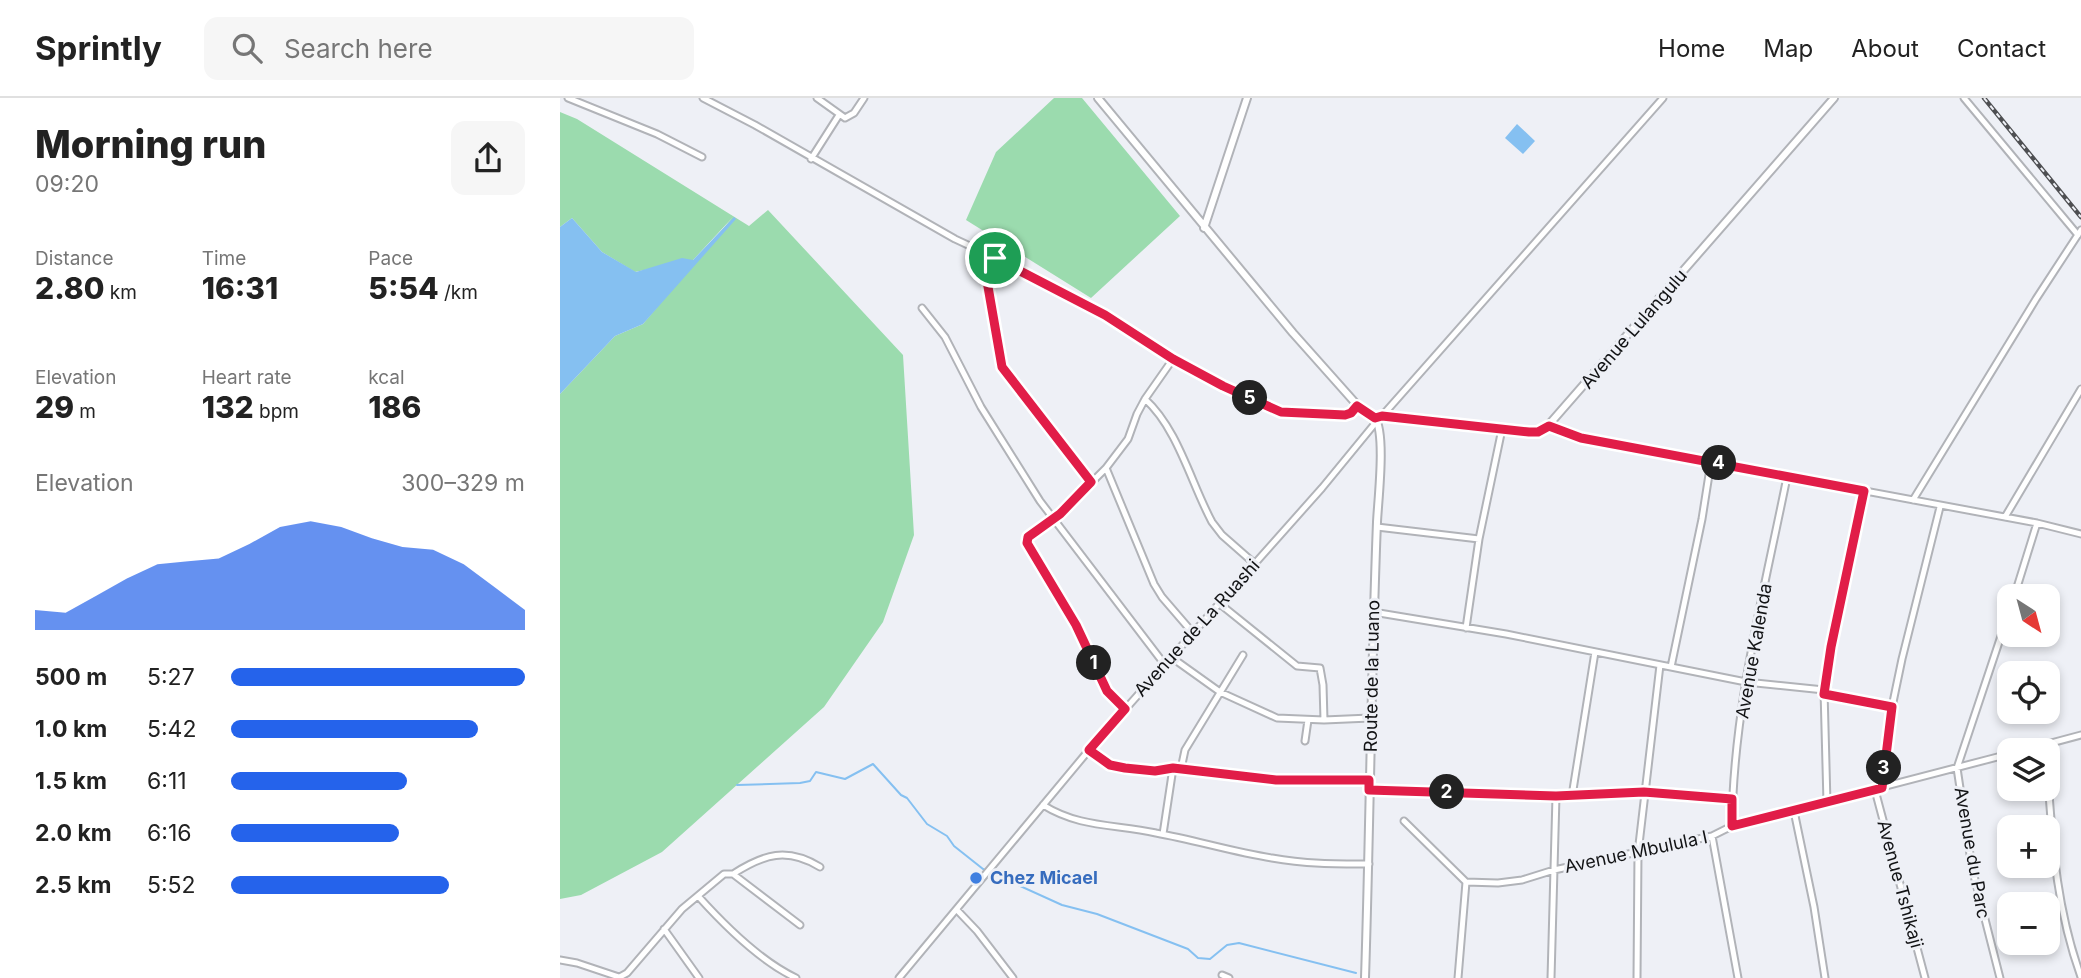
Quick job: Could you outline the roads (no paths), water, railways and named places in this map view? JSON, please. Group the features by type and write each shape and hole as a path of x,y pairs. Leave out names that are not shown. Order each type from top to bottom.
{"street":[{"path":"568,98 657,134 702,157"},
{"path":"817,98 845,118 851,116 864,98"},
{"path":"1098,98 1204,228 1357,406 1378,418 1538,432 1549,426 1581,438 2037,523 2081,534"},
{"path":"1204,228 1247,98"},
{"name":"Avenue de La Ruashi","path":"899,978 1089,750 1255,564 1378,418 1663,98"},
{"name":"Avenue Lulangulu","path":"1549,426 1834,98"},
{"path":"1913,500 2079,233 1964,98"},
{"path":"706,99 944,233 1105,315 1173,359 1223,386 1281,412 1345,415 1357,406"},
{"path":"811,159 839,115"},
{"path":"995,258 987,281 1002,367 1091,482"},
{"path":"922,308 945,337 981,408 1053,519 1165,665"},
{"path":"1125,709 1107,691 1076,625 1027,543 1028,537 1053,519 1106,468 1128,439 1145,399 1173,359"},
{"path":"2005,517 2081,389"},
{"path":"1145,399 1156,409 1167,426 1212,522 1222,535 1255,564"},
{"name":"Route de la Luano","path":"1365,978 1370,718 1380,432 1378,418"},
{"path":"1466,628 1479,539 1502,429"},
{"path":"1671,667 1702,519 1711,461"},
{"path":"1106,468 1154,584 1193,633"},
{"name":"Avenue Kalenda","path":"1732,826 1732,799 1746,681 1787,477"},
{"path":"1827,803 1824,692 1864,491"},
{"path":"1878,789 1892,707 1940,507"},
{"path":"2018,584 2037,523"},
{"path":"1377,527 1479,539"},
{"path":"1220,604 1297,666 1320,668 1324,720"},
{"path":"1373,612 1746,681 1824,692 1892,707"},
{"path":"1957,768 1997,647"},
{"path":"1572,796 1594,652"},
{"path":"1181,769 1185,750 1243,655"},
{"path":"1171,657 1220,692 1277,718 1370,718"},
{"path":"1637,978 1637,853 1660,665"},
{"path":"1305,741 1308,720"},
{"path":"2060,743 2081,735"},
{"path":"1089,750 1117,767 1152,771 1173,768 1276,780 1369,780"},
{"name":"Avenue Mbulula I","path":"1466,882 1510,882 1712,836 1732,826 1997,757"},
{"path":"1163,834 1173,768"},
{"name":"Avenue du Parc","path":"1957,768 1972,868 2000,978"},
{"name":"Avenue Tshikaji","path":"1878,789 1925,978"},
{"path":"1369,790 1556,796 1644,792 1732,799"},
{"path":"1551,978 1556,796"},
{"path":"2049,801 2054,868 2062,915 2081,977"},
{"path":"1043,805 1075,821 1163,834 1275,859 1322,864 1368,864"},
{"path":"1794,811 1814,907 1825,978"},
{"path":"1404,821 1466,882 1458,978"},
{"path":"1712,836 1738,978"},
{"path":"560,960 619,978 627,973 682,909 719,877 733,874 756,860 786,854 806,858 820,867"},
{"path":"733,874 800,925"},
{"path":"698,896 775,968 796,978"},
{"path":"957,909 1013,978"},
{"path":"664,929 699,978"},
{"path":"1222,975 1229,978"}],"water":[{"path":"1517,124 1535,141 1523,154 1505,138"},
{"path":"734,217 736,219 643,324 615,336 560,394 560,227 572,218 602,252 636,272 682,258 693,260"}],"waterway":[{"path":"737,785 800,783 810,781 816,772 845,779 873,764 901,795 907,798 927,824 947,836 954,846 983,869 1062,905 1097,914 1188,949 1198,958 1210,959 1227,945 1239,943 1356,973"}],"railway":[{"path":"1984,98 2081,217"}],"place":[{"name":"Chez Micael","path":"976,878"}]}
